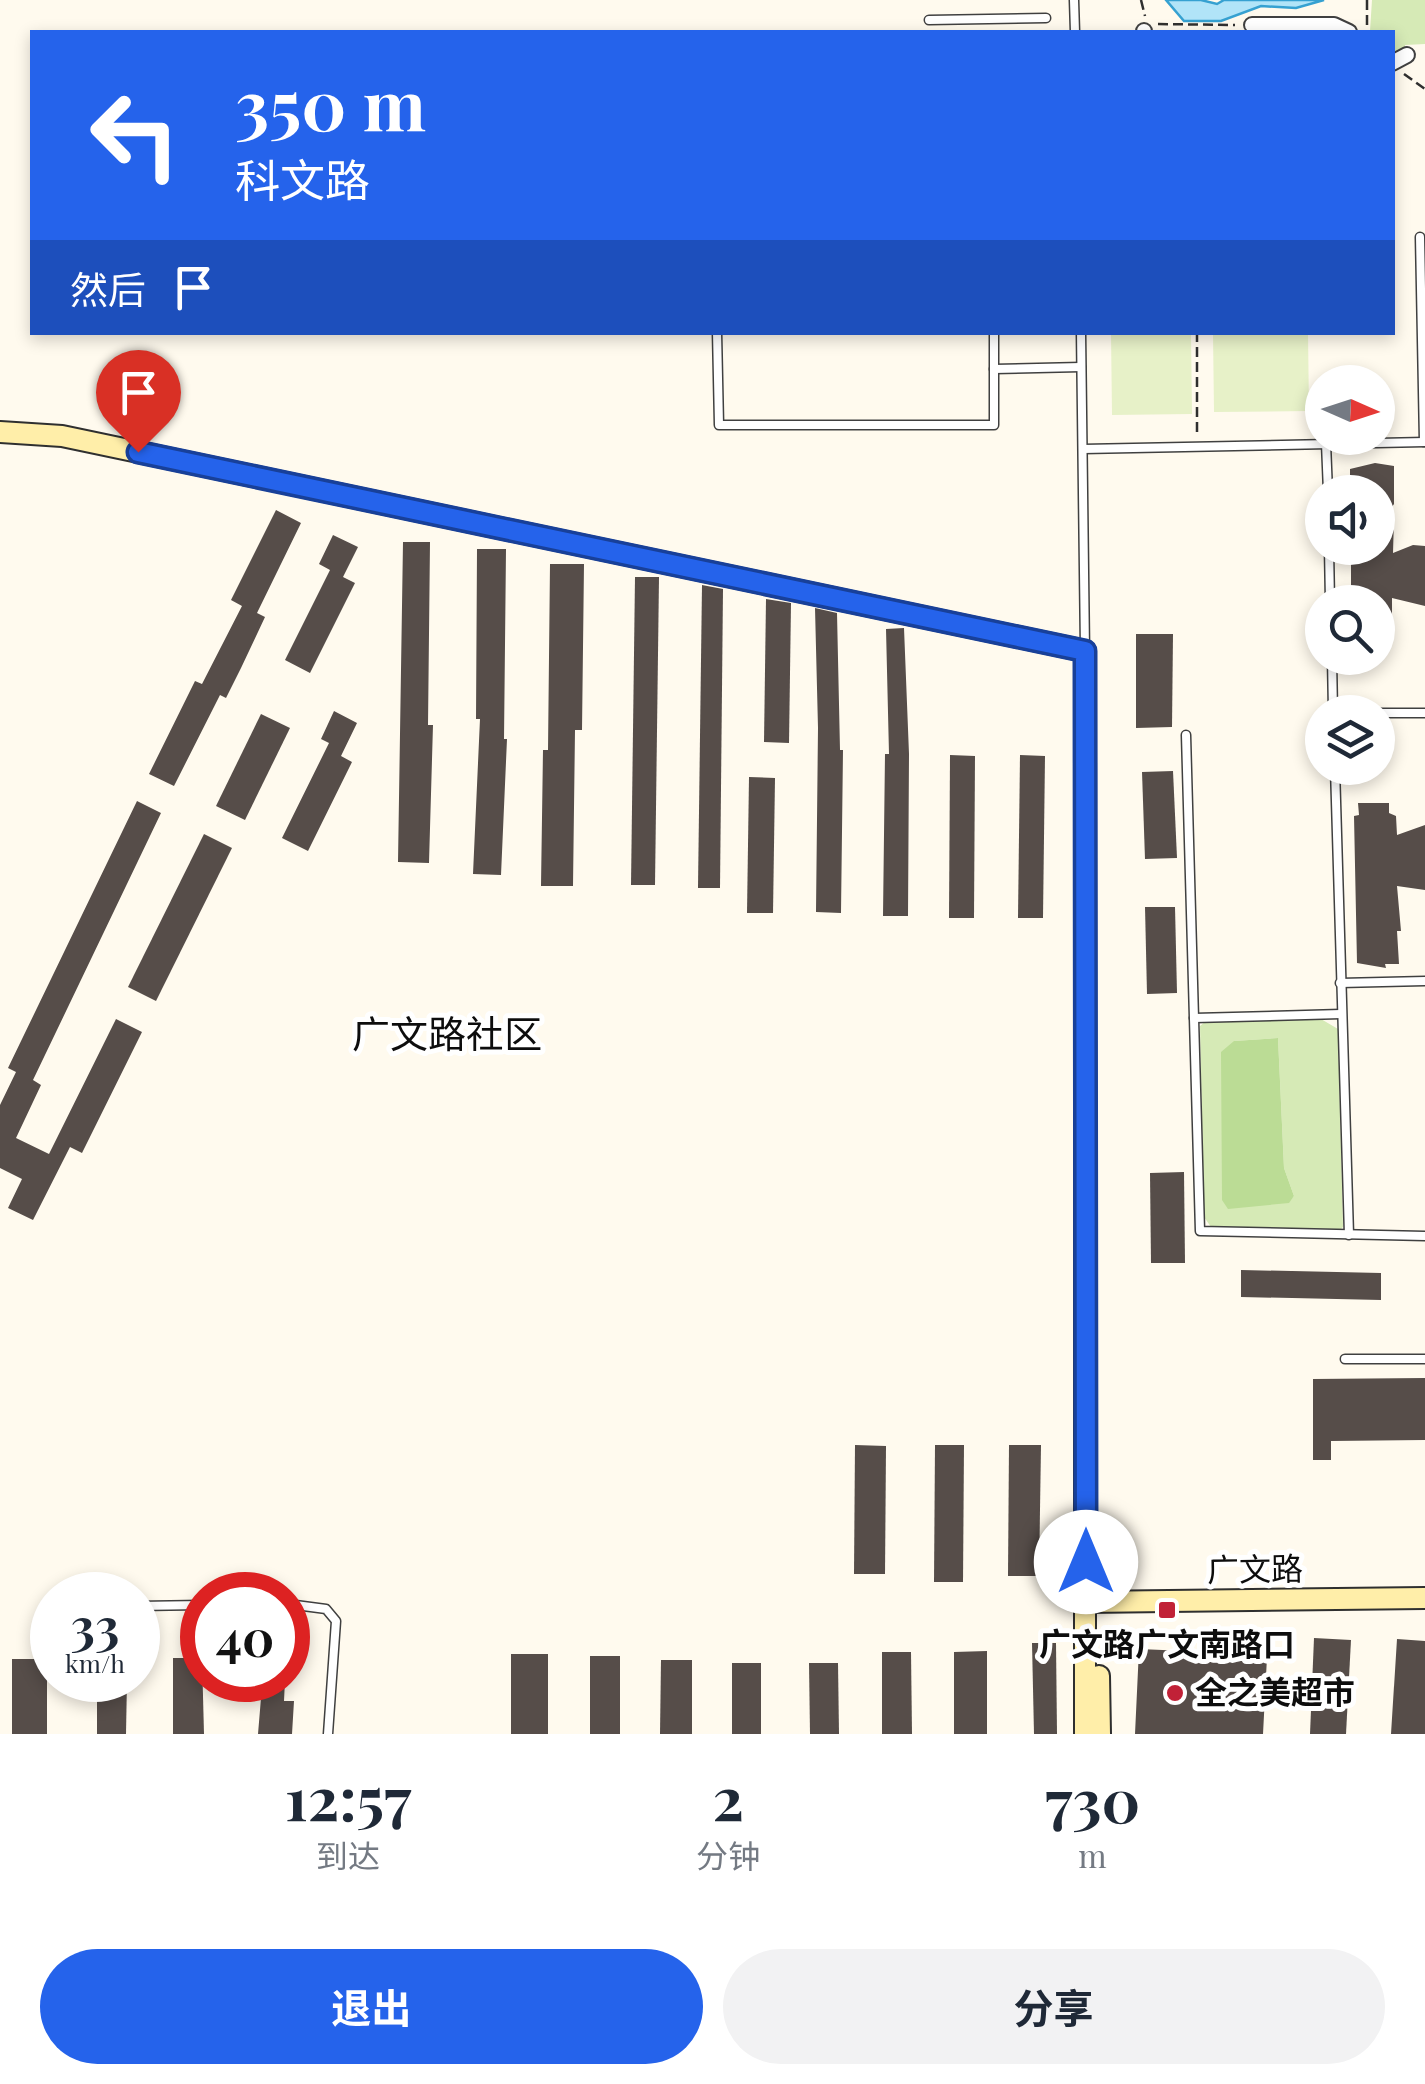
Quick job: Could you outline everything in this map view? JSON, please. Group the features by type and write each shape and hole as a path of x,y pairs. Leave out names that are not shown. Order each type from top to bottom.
{"street":[{"path":"1252,25 1334,25 1345,30"},
{"path":"1396,67 1407,54"},
{"path":"0,432 62,436 1085,651 1085,1734"},
{"name":"广文路","path":"1086,1602 1425,1598"},
{"path":"1086,1602 1099,1632 1100,1734"}],"lane":[{"path":"1074,0 1075,30"},
{"path":"929,20 1046,18"},
{"path":"989,19 990,30"},
{"path":"1395,442 1424,442 1420,237"},
{"path":"718,335 719,425 994,426 994,335"},
{"path":"1081,335 1085,651"},
{"path":"994,369 1081,367"},
{"path":"1083,449 1305,443"},
{"path":"1395,714 1425,713"},
{"path":"1186,735 1200,1231 1425,1236"},
{"path":"1335,785 1349,1235"},
{"path":"1340,983 1425,982"},
{"path":"1194,1018 1341,1014"},
{"path":"1345,1359 1425,1359"},
{"path":"310,1607 326,1609 336,1621 328,1734"}],"path":[{"path":"1142,0 1146,26 1252,25"},
{"path":"1367,0 1367,30"},
{"path":"1396,67 1425,89"},
{"path":"1197,335 1197,446"}],"green space":[{"path":"1372,0 1425,0 1425,44 1405,45 1405,53 1395,53 1395,30 1370,30"},
{"path":"1111,335 1191,335 1192,414 1112,415"},
{"path":"1213,335 1308,335 1305,411 1214,412"},
{"path":"1321,1019 1338,1029 1343,1227 1339,1231 1211,1227 1204,1217 1200,1026 1206,1021","holes":["1278,1038 1284,1168 1294,1196 1288,1203 1234,1041"]},
{"path":"1278,1038 1284,1168 1294,1196 1289,1203 1228,1209 1222,1200 1221,1052 1234,1041"}],"water":[{"path":"1166,0 1217,4 1224,0 1324,0 1296,8 1261,6 1221,21 1184,21"}],"building":[{"path":"1375,463 1394,466 1394,475 1350,475 1350,469"},
{"path":"276,510 301,523 257,613 265,617 241,668 226,698 220,695 174,786 149,774 195,681 202,684 242,606 231,600"},
{"path":"333,535 358,547 343,577 355,583 310,673 285,660 330,570 319,564"},
{"path":"403,542 430,542 428,725 433,725 429,863 398,862"},
{"path":"1413,545 1425,546 1425,606 1395,599 1395,585 1351,585 1351,565 1395,565 1395,552"},
{"path":"477,549 506,549 507,739 501,875 473,874 480,719 476,719"},
{"path":"550,564 584,564 582,730 575,730 573,886 541,886 543,750 548,750"},
{"path":"635,577 659,577 655,885 631,885"},
{"path":"702,585 723,589 720,888 698,888"},
{"path":"766,599 791,603 789,743 764,742"},
{"path":"815,608 837,613 843,750 841,913 816,912"},
{"path":"904,628 909,754 908,916 883,916 885,754 889,754 886,629"},
{"path":"1136,634 1173,634 1172,727 1136,728"},
{"path":"334,711 357,723 341,756 352,762 308,851 282,838 329,743 321,739"},
{"path":"261,714 290,728 245,820 216,806"},
{"path":"950,755 975,756 974,918 949,918"},
{"path":"1020,755 1045,756 1043,918 1018,918"},
{"path":"1173,771 1177,858 1145,859 1142,772"},
{"path":"749,777 775,778 773,913 747,913"},
{"path":"137,801 161,813 33,1080 41,1085 16,1138 49,1154 116,1019 142,1032 82,1153 70,1147 33,1220 8,1208 22,1179 0,1168 0,1105 16,1072 8,1068"},
{"path":"1358,803 1389,803 1389,813 1396,816 1397,835 1425,825 1425,890 1397,886 1399,964 1385,964 1386,968 1357,963 1354,816 1359,815"},
{"path":"204,834 232,848 156,1001 128,987"},
{"path":"1145,907 1175,907 1177,993 1147,994"},
{"path":"1184,1172 1185,1263 1151,1263 1150,1173"},
{"path":"1241,1270 1381,1273 1381,1300 1241,1297"},
{"path":"1425,1378 1425,1440 1331,1441 1331,1460 1313,1460 1313,1379"},
{"path":"855,1445 886,1446 885,1574 854,1574"},
{"path":"935,1445 964,1445 963,1582 934,1582"},
{"path":"1009,1445 1041,1445 1039,1576 1008,1576"},
{"path":"1234,1636 1268,1638 1263,1734 1135,1734 1139,1649 1233,1653"},
{"path":"1314,1638 1351,1640 1346,1734 1310,1734"},
{"path":"1397,1639 1425,1641 1425,1734 1391,1734"},
{"path":"1032,1643 1056,1643 1057,1734 1034,1734"},
{"path":"987,1651 987,1734 954,1734 954,1652"},
{"path":"882,1652 911,1652 912,1734 882,1734"},
{"path":"511,1654 548,1654 548,1734 511,1734"},
{"path":"590,1656 620,1656 620,1734 590,1734"},
{"path":"173,1658 180,1658 180,1702 203,1702 204,1734 173,1734"},
{"path":"12,1659 30,1659 30,1702 47,1702 47,1734 12,1734"},
{"path":"661,1660 692,1660 692,1734 660,1734"},
{"path":"732,1663 761,1663 761,1734 732,1734"},
{"path":"809,1663 838,1663 839,1734 810,1734"},
{"path":"97,1702 127,1702 126,1734 97,1734"},
{"path":"261,1702 294,1702 292,1734 258,1734"}],"place":[{"name":"广文路广文南路口","path":"1167,1610"},
{"name":"全之美超市","path":"1175,1693"}],"district":[{"name":"广文路社区","path":"447,1035"}],"route":[{"path":"138,452 1085,651 1086,1562"}]}
